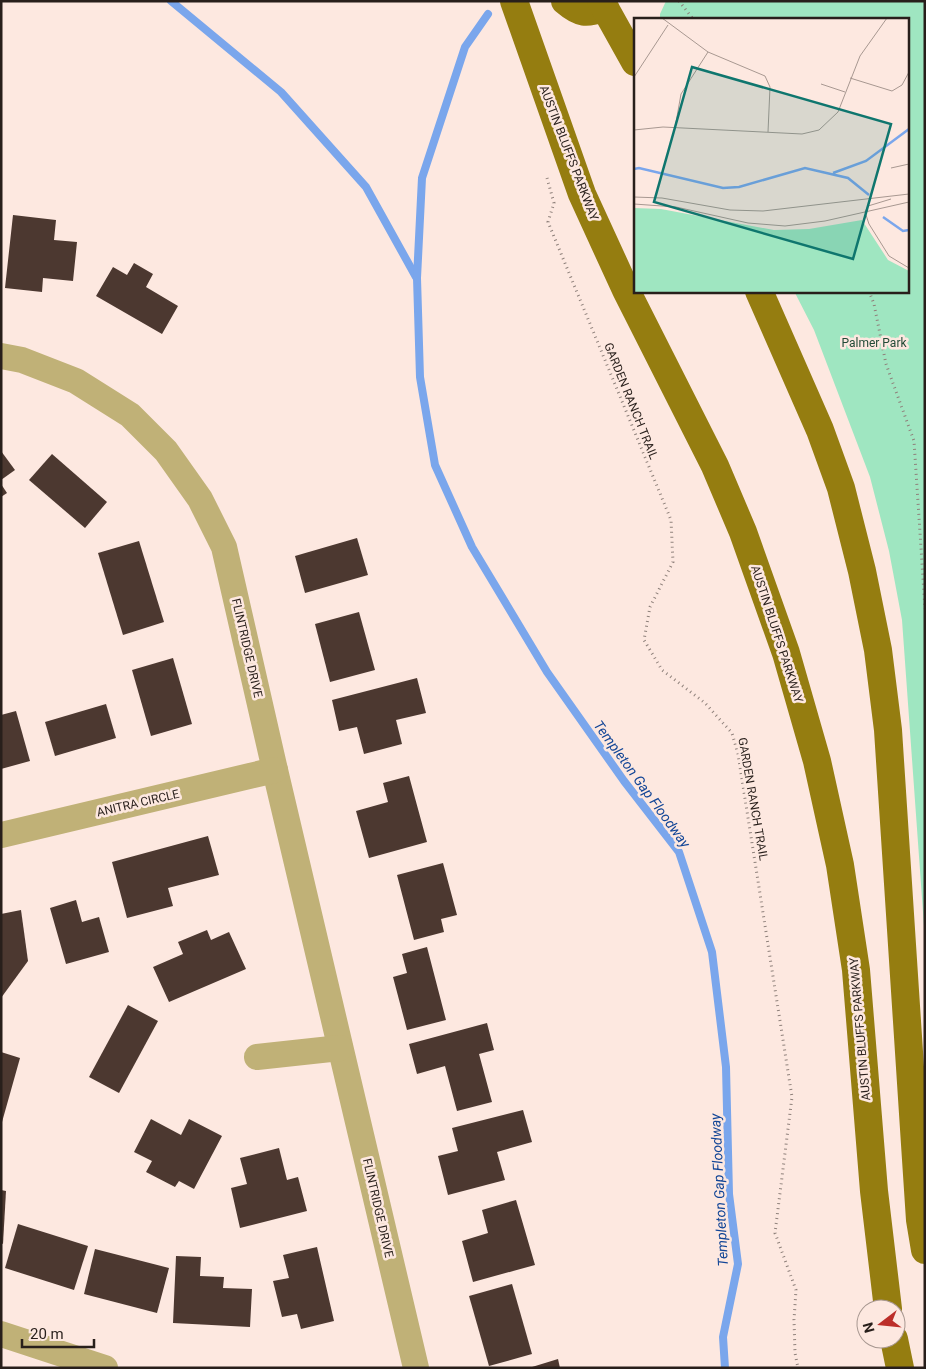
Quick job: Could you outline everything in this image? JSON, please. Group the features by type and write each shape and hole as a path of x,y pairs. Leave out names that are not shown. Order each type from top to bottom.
{"main road":[{"name":"AUSTIN BLUFFS PARKWAY","path":"514,1 582,194 626,290 715,466 743,532 786,653 812,743 840,866 856,970 874,1191 887,1299"},
{"path":"565,1 575,10 590,12 607,4 634,60"},
{"path":"758,292 820,430 841,488 862,571 878,650 888,730 920,1220 925,1250"},
{"path":"896,1349 900,1368"}],"street":[{"name":"FLINTRIDGE DRIVE","path":"1,356 22,360 76,381 130,415 166,452 200,499 224,547 416,1368"},
{"name":"ANITRA CIRCLE","path":"1,835 275,770"},
{"path":"257,1057 340,1048"},
{"path":"1,1334 105,1368"}],"path":[{"path":"680,1 692,18"},
{"name":"GARDEN RANCH TRAIL","path":"554,203 548,222 671,520 673,562 650,607 644,640 662,670 705,703 732,733 738,754 792,1097 775,1233 796,1290 794,1320 795,1353 798,1368"},
{"path":"869,292 874,304 886,364 914,440 925,609"}],"green space":[{"name":"Palmer Park","path":"666,1 925,1 925,940 902,620 889,551 870,477 814,330 795,292 908,292 908,18 660,18"}],"building":[{"path":"13,215 56,220 54,240 77,242 73,281 43,278 42,292 5,288"},
{"path":"134,263 153,274 146,287 178,306 162,334 96,296 113,267 127,275"},
{"path":"1,451 15,470 1,480"},
{"path":"52,454 107,502 85,528 29,480"},
{"path":"1,484 7,493 1,497"},
{"path":"357,538 368,575 305,593 295,556"},
{"path":"139,541 164,622 123,635 98,553"},
{"path":"359,612 375,670 330,682 315,624"},
{"path":"173,658 192,724 151,736 132,670"},
{"path":"417,678 426,713 396,720 402,744 364,754 357,727 339,731 332,700"},
{"path":"106,704 116,738 55,756 45,722"},
{"path":"16,711 30,761 1,769 1,715"},
{"path":"409,776 427,842 369,858 356,811 388,802 383,783"},
{"path":"208,836 219,875 168,888 173,906 127,918 112,862"},
{"path":"443,863 457,915 441,919 444,932 414,940 397,875"},
{"path":"76,900 82,922 99,917 109,952 66,964 50,908"},
{"path":"21,910 28,961 1,998 1,914"},
{"path":"207,930 211,940 229,932 246,969 169,1002 153,967 183,954 178,942"},
{"path":"427,947 446,1020 407,1030 393,977 407,973 402,954"},
{"path":"128,1005 158,1021 119,1093 89,1077"},
{"path":"487,1023 494,1050 479,1054 492,1102 457,1111 445,1066 417,1074 409,1044"},
{"path":"1,1052 20,1058 2,1122 1,1122"},
{"path":"523,1110 532,1142 497,1152 505,1180 448,1195 438,1156 458,1151 452,1128"},
{"path":"151,1119 181,1135 189,1119 222,1136 194,1189 179,1181 175,1187 146,1172 152,1161 134,1152"},
{"path":"279,1148 287,1180 298,1177 307,1211 240,1228 231,1188 247,1184 240,1158"},
{"path":"1,1190 6,1191 3,1244 1,1243"},
{"path":"516,1200 535,1265 473,1282 462,1241 488,1233 482,1210"},
{"path":"18,1224 88,1246 74,1290 5,1268"},
{"path":"317,1247 334,1321 301,1329 297,1314 282,1317 273,1281 289,1278 283,1255"},
{"path":"95,1249 169,1268 157,1313 84,1294"},
{"path":"176,1256 201,1257 200,1276 224,1277 223,1288 252,1289 250,1327 173,1323"},
{"path":"512,1284 532,1354 489,1366 469,1296"},
{"path":"558,1359 560,1368 532,1368 532,1367"}],"waterway":[{"name":"Templeton Gap Floodway","path":"171,1 281,92 366,187 416,277"},
{"name":"Templeton Gap Floodway","path":"488,14 465,47 422,178 417,278 420,377 435,465 472,547 547,672 624,781 679,852 712,952 726,1067 729,1194 738,1264 723,1337 725,1368"}]}
